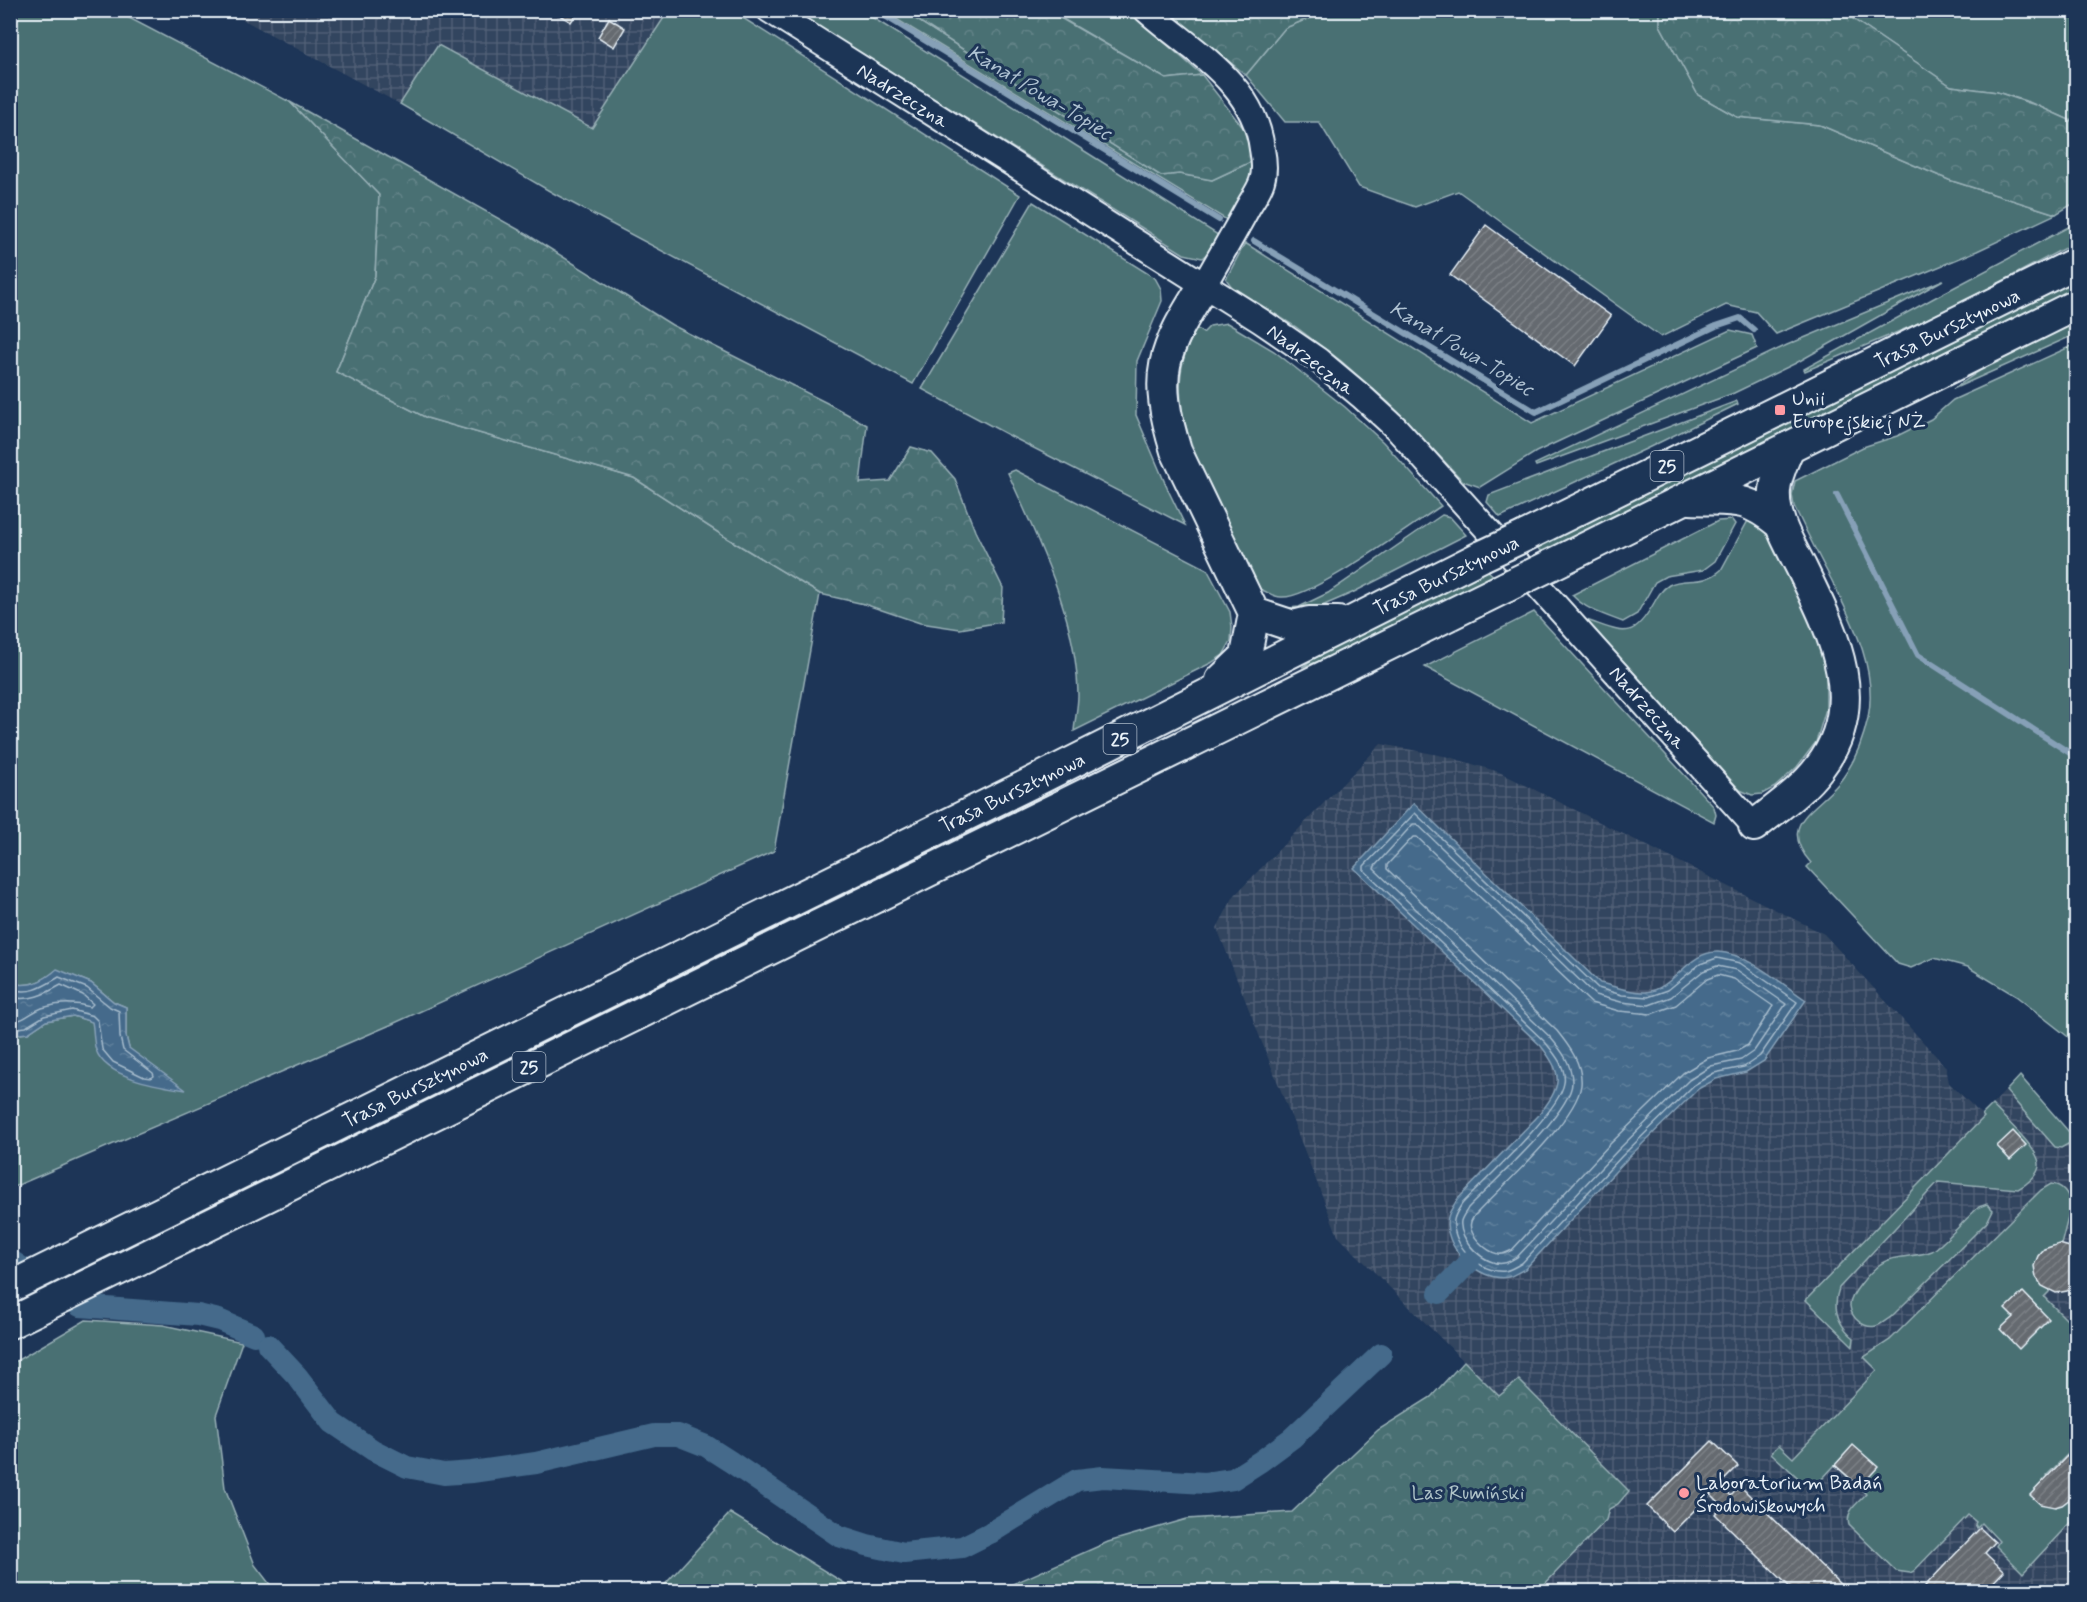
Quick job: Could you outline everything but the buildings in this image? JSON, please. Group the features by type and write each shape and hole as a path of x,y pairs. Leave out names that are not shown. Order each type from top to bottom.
{"main road":[{"name":"Trasa Bursztynowa","path":"10,1287 1033,782 1482,556 2076,263"},
{"path":"1204,285 1175,333 1164,365 1162,395 1176,451 1254,613 1246,656 1206,695"},
{"name":"Trasa Bursztynowa","path":"10,1323 2076,305"},
{"path":"1754,826 1787,800 1818,770 1831,751 1839,731 1845,694 1840,657 1825,618 1779,523 1775,491 1780,469 1789,447"},
{"path":"1685,499 1735,499 1751,503 1779,523"},
{"path":"1254,613 1293,626 1309,622 1351,622"}],"street":[{"name":"Nadrzeczna","path":"769,10 1204,285 1318,360 1396,428 1754,826"},
{"path":"1146,10 1224,75 1244,97 1255,117 1262,143 1264,162 1262,182 1204,285"}],"shaded area":[{"path":"227,11 669,11 592,128 438,45 400,104"},
{"path":"1381,744 1449,757 1499,772 1824,934 1946,1067 1949,1083 1982,1115 2020,1076 2076,1140 2076,1591 1538,1591 1606,1521 1609,1509 1618,1504 1518,1381 1499,1396 1338,1236 1217,928 1234,896"}],"green space":[{"path":"669,10 732,11 1020,195 913,384 553,193 400,104 438,45 592,128"},
{"path":"11,11 116,11 290,102 379,195 375,276 336,372 427,418 634,478 820,594 774,851 388,1026 11,1188 10,1035 28,1033 46,1021 73,1016 93,1022 96,1051 129,1048 126,1036 126,1007 114,1002 91,983 57,970 36,982 24,985 11,983"},
{"path":"793,11 862,11 1218,235 1210,251 1202,258 1184,254"},
{"path":"883,11 909,11 914,18 1161,176 1179,174 1212,180 1257,159 1260,167 1230,222"},
{"path":"909,11 1048,11 1166,79 1202,75 1248,134 1257,159 1212,180 1179,174 1161,176 914,18"},
{"path":"1058,11 1128,11 1202,75 1166,79 1056,15"},
{"path":"1167,11 1323,11 1285,28 1246,75"},
{"path":"1323,11 1660,11 1660,25 1698,95 1737,117 1820,125 1949,180 2056,214 1977,251 1776,334 1756,312 1726,305 1661,337 1458,191 1415,207 1359,187 1319,122 1285,122 1246,75 1285,28"},
{"path":"1660,11 1845,11 1853,19 1951,86 1997,92 2038,106 2076,123 2076,202 2056,214 1949,180 1820,125 1737,117 1698,95 1660,25"},
{"path":"1845,11 2076,11 2076,123 2029,102 1997,92 1951,86 1853,19"},
{"path":"290,102 528,235 672,325 867,425 860,483 890,481 911,447 932,453 955,479 975,531 1003,588 1001,622 960,629 920,623 864,604 820,594 634,478 427,418 336,372 375,276 379,195"},
{"path":"1033,202 1155,278 1161,289 1162,301 1137,361 1136,415 1185,525 922,389"},
{"path":"2076,223 2076,242 1938,315 1805,371 1804,369 1934,298"},
{"path":"1245,243 1532,423 1730,330 1752,335 1757,348 1536,452 1480,487 1463,481 1389,403 1341,361 1296,327 1232,287 1226,279"},
{"path":"2076,278 2076,291 1544,554 1536,545"},
{"path":"1943,280 1796,363 1734,393 1536,466 1535,464 1787,345"},
{"path":"2076,322 2076,334 1953,389 1987,366"},
{"path":"1227,323 1274,351 1345,407 1383,442 1441,506 1361,560 1314,587 1295,595 1281,597 1259,589 1199,463 1184,419 1180,396 1181,374 1186,351 1197,329 1203,333 1210,326"},
{"path":"2076,344 2076,1043 2016,996 1968,967 1934,958 1911,968 1898,964 1807,867 1811,863 1801,850 1798,828 1810,811 1838,784 1848,769 1863,735 1870,700 1866,664 1855,629 1794,506 1792,495 1795,481 1863,447 1897,436 1931,419 1953,400"},
{"path":"1737,401 1738,404 1500,517 1487,502 1489,495"},
{"path":"1015,470 1207,569 1230,612 1231,641 1223,655 1074,731 1078,695 1071,637 1064,608 1044,553 1008,473"},
{"path":"1442,515 1450,517 1466,535 1352,593 1315,609 1296,615 1278,609 1299,607 1328,593"},
{"path":"1750,517 1761,526 1771,541 1805,609 1826,673 1826,709 1816,742 1797,767 1775,787 1762,794 1752,795 1740,790 1586,620 1618,630 1633,629 1646,615 1660,593 1669,585 1675,582 1707,578 1721,570"},
{"path":"1732,520 1735,524 1715,561 1703,570 1666,576 1655,582 1637,614 1623,622 1590,608 1572,595 1718,521"},
{"path":"1487,570 1496,578 1331,657 1302,667 1328,649"},
{"path":"1534,612 1714,807 1716,815 1714,822 1425,667"},
{"path":"2020,1076 2076,1140 2076,1153 2068,1144 2061,1148 2055,1147 2006,1091"},
{"path":"1992,1105 2020,1133 2033,1150 2039,1164 2037,1172 2018,1189 1938,1182 1839,1288 1836,1309 1840,1322 1854,1338 1853,1346 1806,1300 1984,1117 1982,1115"},
{"path":"2051,1184 2065,1191 2071,1206 2049,1292 2044,1297 2068,1321 2076,1313 2076,1446 2047,1475 2076,1509 2076,1516 2023,1573 1996,1546 1999,1541 1982,1523 1977,1528 1976,1522 1968,1515 1914,1571 1910,1573 1896,1571 1849,1525 1851,1511 1866,1494 1835,1465 1819,1481 1807,1486 1771,1453 1779,1445 1793,1458 1877,1370 1864,1357 1890,1340 2041,1190"},
{"path":"1987,1204 1993,1210 1987,1222 1891,1317 1880,1325 1867,1326 1853,1315 1850,1306 1853,1296 1875,1268 1891,1259 1932,1251 1979,1207"},
{"path":"86,1320 163,1325 242,1342 216,1415 225,1488 255,1565 275,1591 11,1591 11,1364"},
{"name":"Las Rumiński","path":"1464,1361 1499,1396 1519,1380 1629,1491 1618,1504 1609,1509 1606,1520 1538,1591 997,1591 1108,1542 1187,1519 1292,1512 1378,1430 1431,1397"},
{"path":"730,1513 849,1586 905,1591 659,1591"}],"water":[{"path":"1414,803 1600,983 1646,992 1665,984 1698,957 1718,952 1752,963 1806,1000 1764,1061 1746,1072 1716,1079 1698,1089 1626,1160 1525,1269 1508,1277 1485,1274 1464,1260 1450,1239 1447,1228 1448,1217 1457,1200 1538,1116 1552,1097 1557,1074 1541,1046 1354,868"},
{"path":"57,969 91,983 114,1002 126,1007 126,1036 129,1048 186,1090 135,1079 111,1068 96,1050 92,1022 73,1016 46,1021 28,1033 11,1035 11,983 30,984 47,977"}],"waterway":[{"name":"Kanał Powa-Topiec","path":"875,10 1219,220"},
{"name":"Kanał Powa-Topiec","path":"1254,241 1536,412 1716,326 1740,318 1754,330"},
{"name":"Kanał Powa-Topiec","path":"1837,495 1918,655 2076,757"},
{"path":"10,1260 80,1306 198,1315 219,1320 254,1335"},
{"path":"1439,1293 1469,1262"},
{"path":"268,1345 297,1376 333,1423 373,1450 407,1467 444,1474 472,1472 536,1463 654,1435 678,1435 706,1446 839,1536 904,1553 962,1547 990,1533 1077,1480 1103,1477 1205,1483 1233,1479 1292,1438 1381,1354"}],"place":[{"name":"Unii Europejskiej NŻ","path":"1780,410"},
{"name":"Laboratorium Badań Środowiskowych","path":"1684,1493"}]}
